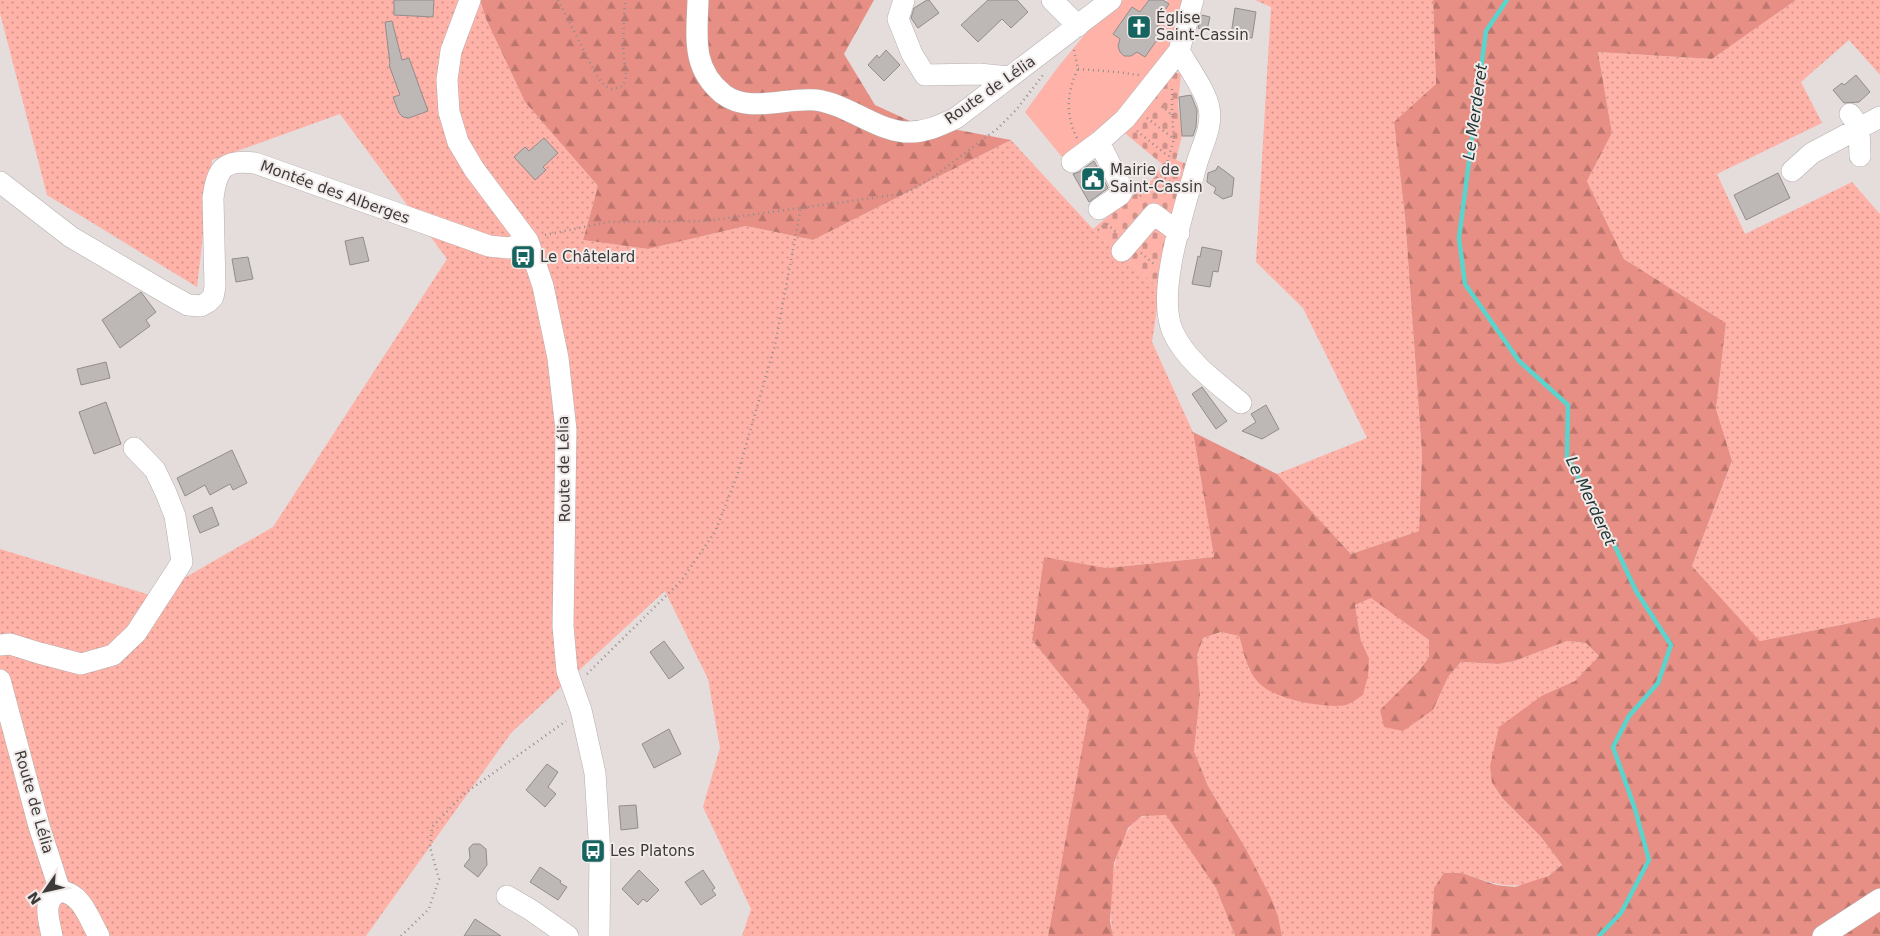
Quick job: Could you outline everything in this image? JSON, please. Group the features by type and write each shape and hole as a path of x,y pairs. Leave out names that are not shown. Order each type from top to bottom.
{"street":[{"name":"Route de Lélia","path":"470,0 451,51 446,80 449,112 458,142 474,169 528,242 543,286 558,358 566,430 563,626 567,671 581,710 595,773 600,853 599,936"},
{"name":"Route de Lélia","path":"698,0 698,59 705,74 724,95 736,101 754,104 800,99 818,100 888,128 904,132 919,132 934,128 956,118 1075,31 1103,2"},
{"path":"904,0 898,19 912,54 925,75 979,74 1009,78"},
{"path":"1052,0 1075,31"},
{"path":"1099,209 1120,195 1123,190 1085,153 1160,90 1179,51 1193,0"},
{"path":"1179,51 1207,99 1210,116 1209,129 1198,160 1168,279 1168,312 1173,332 1197,365 1240,403"},
{"path":"1792,171 1854,121 1880,117"},
{"path":"1854,121 1860,156"},
{"name":"Montée des Alberges","path":"0,182 70,237 168,294 188,305 195,306 201,306 213,297 213,198 218,175 230,163 241,161 255,163 489,246 509,248 528,242"},
{"path":"1122,251 1154,214 1179,233"},
{"path":"0,644 10,644 81,664 113,655 136,633 182,562 175,516 166,493 155,470 134,448"},
{"name":"Route de Lélia","path":"0,680 39,826 60,891"},
{"path":"52,936 47,909 49,901 54,894 60,891 68,892 75,896 99,936"},
{"path":"507,896 568,936"},
{"path":"1823,936 1880,899"}],"path":[{"path":"558,0 598,78 605,86 612,89 623,86 626,77 623,47 625,0"},
{"path":"1075,31 1078,69 1072,80 1068,102 1074,132 1085,153"},
{"path":"1078,69 1139,75 1160,90 1172,115 1174,139 1166,167 1154,183 1136,199"},
{"path":"528,242 551,232 609,222 706,221 894,195 910,191 997,129 1017,109 1046,70"},
{"path":"1160,90 1172,115"},
{"path":"1144,116 1174,139"},
{"path":"1134,128 1168,156"},
{"path":"1161,175 1178,188"},
{"path":"1154,183 1174,200"},
{"path":"573,688 681,581 715,532 737,476 776,345 801,207"},
{"path":"401,936 429,910 439,879 430,847 432,827 464,794 581,710"}],"green space":[{"path":"0,0 480,0 486,19 525,102 598,186 583,240 648,249 746,226 813,240 1011,140 1093,229 1160,289 1152,342 1193,432 1214,557 1107,568 1044,557 1032,640 1089,710 1048,936 742,936 751,909 703,807 720,748 708,679 665,591 511,733 366,936 0,936 0,549 153,596 273,527 447,259 340,114 212,160 197,287 47,195 0,13"},
{"path":"480,0 874,0 844,54 875,105 910,121 1011,140 813,240 746,226 648,249 583,240 598,186 525,102 486,19"},
{"path":"1123,0 1149,0 1140,12 1132,7 1113,34 1120,39 1118,46 1123,54 1128,56 1137,52 1145,57 1164,31 1156,24 1169,4 1166,2 1168,0 1188,0 1177,41 1105,126 1062,157 1025,112 1086,33"},
{"path":"1255,0 1433,0 1436,85 1394,122 1405,217 1422,454 1419,531 1351,554 1277,474 1367,438 1303,308 1256,262 1271,7"},
{"path":"1433,0 1796,0 1712,59 1598,52 1612,133 1587,181 1624,259 1726,323 1716,409 1732,461 1692,566 1760,641 1880,617 1880,936 1431,936 1434,888 1444,873 1462,873 1496,885 1515,887 1548,876 1562,865 1541,837 1503,799 1492,783 1490,766 1499,727 1543,695 1575,681 1599,656 1586,643 1567,641 1515,661 1498,664 1461,662 1448,677 1433,710 1403,731 1384,727 1380,710 1419,671 1429,657 1429,640 1371,598 1355,605 1361,641 1369,658 1368,676 1363,695 1346,705 1313,704 1286,698 1265,688 1251,672 1239,636 1221,632 1203,638 1197,656 1200,694 1194,751 1208,786 1246,849 1271,898 1278,916 1282,936 1235,936 1216,888 1166,815 1142,816 1128,828 1114,863 1110,921 1113,936 1048,936 1089,710 1032,640 1044,557 1107,568 1214,557 1193,432 1277,474 1351,554 1419,531 1422,454 1405,217 1394,122 1436,84"},
{"path":"1796,0 1880,0 1880,75 1849,40 1801,82 1822,123 1717,174 1745,234 1852,182 1880,214 1880,617 1760,641 1692,566 1732,462 1716,409 1726,323 1624,259 1587,181 1612,133 1598,52 1712,59"},
{"path":"1167,69 1181,74 1178,104 1182,136 1176,160 1190,165 1160,289 1093,229 1154,178 1162,164 1121,130"},
{"path":"1371,597 1429,640 1429,657 1419,672 1433,710 1448,677 1461,662 1498,664 1515,661 1567,641 1586,643 1599,656 1575,681 1543,695 1492,783 1503,799 1541,837 1562,865 1537,881 1514,886 1490,882 1462,873 1434,888 1431,936 1282,936 1278,916 1246,849 1208,786 1194,751 1200,694 1197,656 1203,638 1221,632 1239,636 1249,670 1369,658 1361,641 1355,605"},
{"path":"1149,815 1167,815 1216,888 1235,936 1113,936 1111,890 1117,855 1123,840 1130,827 1140,818"}],"building":[{"path":"394,0 434,0 433,17 394,15"},
{"path":"927,0 939,13 918,28 911,18 914,8"},
{"path":"988,0 1017,0 1028,12 1011,28 1002,19 978,42 961,25"},
{"name":"Église Saint-Cassin","path":"1149,0 1163,0 1169,4 1156,24 1164,30 1145,57 1137,52 1131,56 1124,56 1118,46 1120,39 1113,34 1132,7 1140,12"},
{"path":"1235,8 1256,12 1252,38 1231,35"},
{"path":"1202,15 1210,17 1207,30 1198,28"},
{"path":"392,21 402,60 409,58 428,111 409,118 403,117 399,113 393,97 400,95 389,65 385,22"},
{"path":"886,50 900,65 884,81 868,65 877,55 879,58"},
{"path":"1856,75 1870,92 1859,102 1844,103 1833,90 1842,83 1844,85"},
{"path":"1191,95 1197,110 1196,127 1193,136 1182,136 1179,97"},
{"path":"544,138 558,153 543,167 546,170 535,180 514,157 525,147 529,151"},
{"name":"Mairie de Saint-Cassin","path":"1094,161 1108,188 1089,202 1073,174"},
{"path":"1218,166 1234,178 1232,196 1223,199 1214,193 1216,188 1207,182 1208,173 1216,170"},
{"path":"1778,173 1790,198 1746,220 1734,195"},
{"path":"363,237 369,261 350,265 345,241"},
{"path":"1202,247 1222,251 1218,272 1213,271 1210,287 1192,284 1198,256 1200,257"},
{"path":"248,257 253,279 236,282 232,259"},
{"path":"141,292 156,312 146,320 150,326 120,348 102,320"},
{"path":"106,362 110,378 81,385 77,369"},
{"path":"1202,387 1227,421 1216,429 1192,394"},
{"path":"106,402 121,444 94,454 79,412"},
{"path":"1266,405 1279,429 1262,439 1242,431 1256,422 1251,414"},
{"path":"232,450 247,483 233,490 230,484 210,495 205,485 185,496 177,478"},
{"path":"212,507 219,525 200,533 193,516"},
{"path":"664,641 684,668 669,679 650,652"},
{"path":"669,729 681,754 654,768 642,744"},
{"path":"547,764 558,772 548,787 556,794 545,807 526,790"},
{"path":"636,805 638,828 621,830 619,806"},
{"path":"473,844 480,844 486,849 487,865 478,877 464,866 470,858 469,848"},
{"path":"540,867 567,887 558,900 530,882"},
{"path":"639,870 659,890 647,902 643,899 638,905 622,889"},
{"path":"703,870 715,888 712,890 716,895 701,905 685,882"},
{"path":"475,919 501,936 464,936"}],"waterway":[{"name":"Le Merderet","path":"1507,0 1486,31 1459,238 1465,284 1519,361 1568,405 1567,457 1606,527 1636,591 1671,645 1658,683 1629,716 1613,747 1635,809 1649,860 1621,913 1599,936"}],"place":[{"name":"Église Saint-Cassin","path":"1139,27"},
{"name":"Mairie de Saint-Cassin","path":"1093,179"},
{"name":"Le Châtelard","path":"523,257"},
{"name":"Les Platons","path":"593,851"}]}
